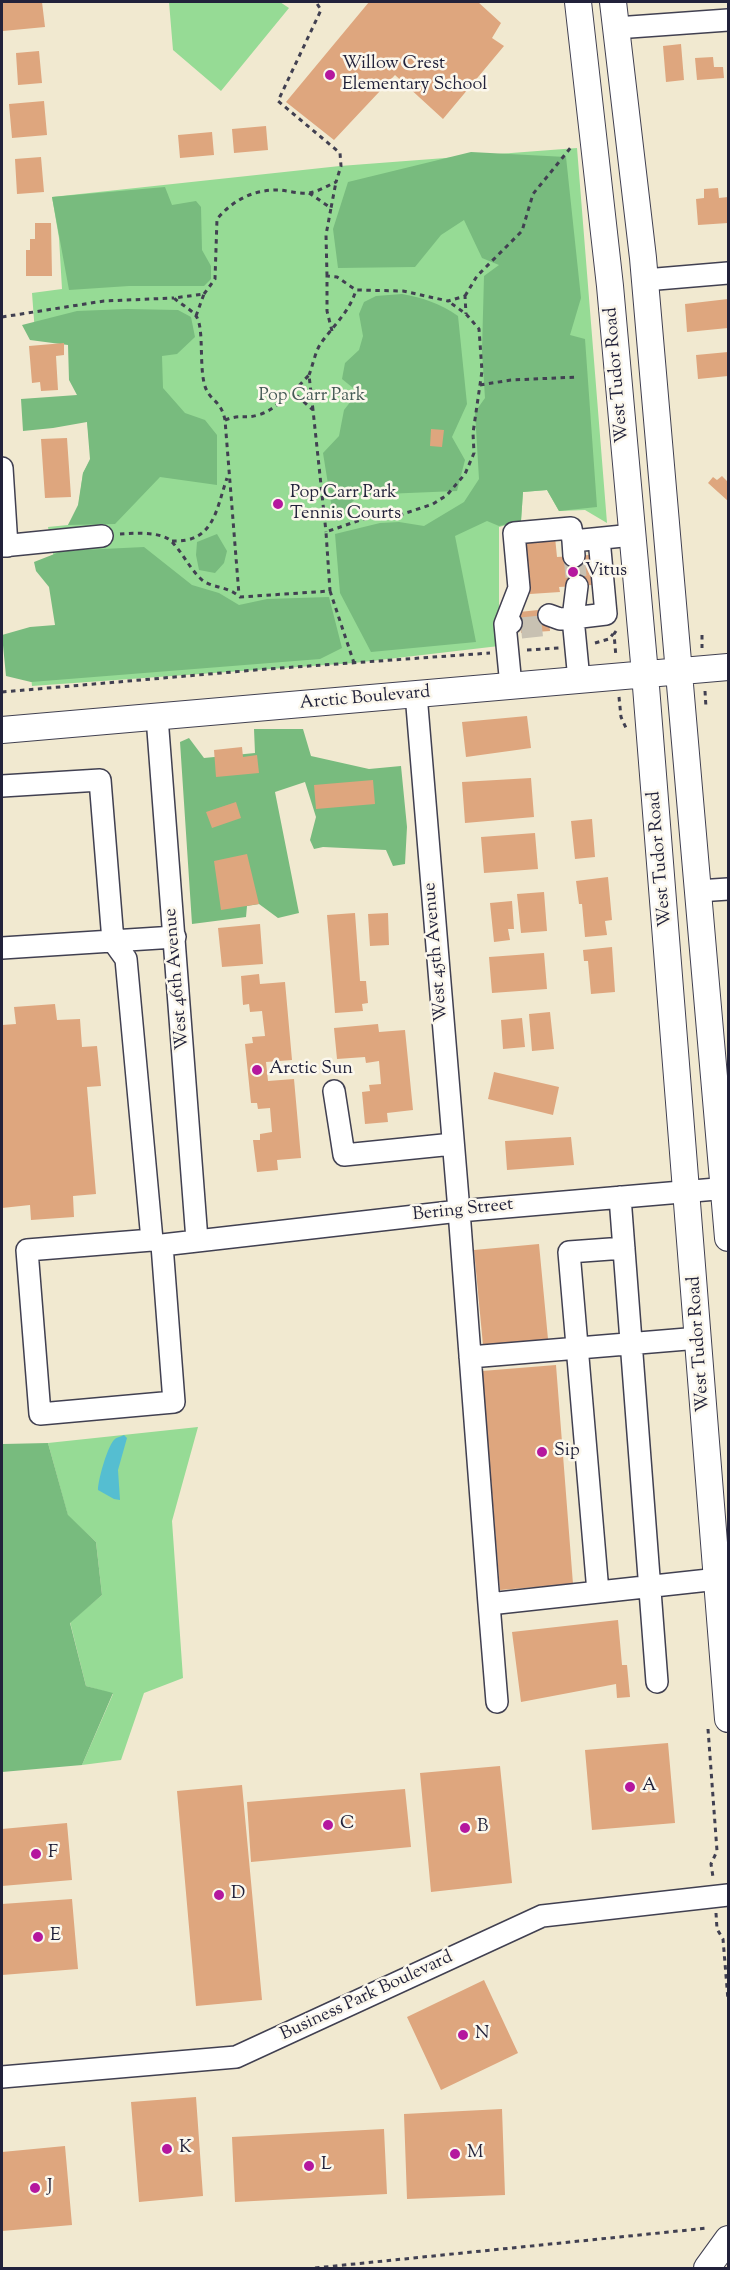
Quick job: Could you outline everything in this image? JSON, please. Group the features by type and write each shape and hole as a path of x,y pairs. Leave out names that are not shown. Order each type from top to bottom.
{"main road":[{"name":"West Tudor Road","path":"578,2 609,274 640,611 729,1719"},
{"name":"West Tudor Road","path":"613,2 645,280 729,1238"},
{"name":"Arctic Boulevard","path":"2,730 729,667"},
{"path":"721,2234 707,2268 729,2267"}],"street":[{"path":"616,28 729,20"},
{"path":"645,280 729,273"},
{"path":"2,468 4,546 102,536"},
{"path":"511,686 514,623 519,588 514,533 571,528 573,549 599,538 633,535"},
{"path":"599,538 606,614"},
{"path":"577,586 558,619 579,680"},
{"path":"558,619 640,611"},
{"name":"West 45th Avenue","path":"416,694 497,1702"},
{"name":"West 46th Avenue","path":"157,717 197,1240"},
{"path":"2,786 100,780 113,941 126,959 157,1243 174,1402 40,1414 27,1250 157,1243"},
{"path":"698,891 729,889"},
{"path":"2,948 175,937"},
{"path":"334,1091 344,1155 453,1144"},
{"name":"Bering Street","path":"157,1243 459,1211 726,1188"},
{"path":"620,1197 657,1682"},
{"path":"598,1592 569,1252 624,1248"},
{"path":"470,1357 699,1338"},
{"path":"489,1604 718,1579"},
{"name":"Business Park Boulevard","path":"2,2077 236,2057 542,1916 729,1895"}],"path":[{"path":"316,2 321,10 278,100 340,153 341,166 326,235 327,311 332,331"},
{"path":"466,314 465,296 477,276 522,231 533,194 575,142"},
{"path":"240,597 225,420 220,404 207,391 202,374 196,316 204,294 215,279 217,219 223,211 238,200 258,192 277,190 309,193 336,182"},
{"path":"309,193 331,208"},
{"path":"326,532 363,519 381,518 418,510 447,495 465,474 474,453 473,433 482,371 479,329 466,314 448,301 404,291 356,290 337,277 327,276"},
{"path":"225,420 237,415 255,416 267,412 293,392 309,375 320,344 353,301 356,290"},
{"path":"2,316 104,301 174,298 204,294"},
{"path":"448,301 465,296"},
{"path":"174,298 196,316"},
{"path":"309,375 330,591 354,663"},
{"path":"480,385 511,380 578,377"},
{"path":"293,392 313,410"},
{"path":"102,536 148,533 172,541 197,538 210,526 228,476"},
{"path":"172,541 204,581 232,590 240,597 330,591"},
{"path":"2,692 434,657"},
{"path":"717,1925 723,1939 729,2000"},
{"path":"315,2268 721,2234"}],"green space":[{"path":"169,2 280,2 289,8 221,91 173,50"},
{"name":"Pop Carr Park","path":"577,148 607,523 585,510 559,511 547,490 523,492 521,521 499,527 499,646 354,663 32,686 27,638 59,629 56,569 48,527 68,525 78,509 83,473 91,459 87,421 56,425 78,400 71,332 35,333 32,293 62,289 59,238 52,197 340,166"},
{"path":"471,152 566,157 581,298 570,335 585,339 597,507 559,511 547,490 523,492 521,521 499,526 487,521 455,536 476,642 371,652 340,593 335,534 380,523 399,522 424,526 464,502 479,479 475,412 485,398 482,351 484,276 499,265 482,258 464,220 441,235 415,267 338,268 333,229 348,182"},
{"path":"165,187 172,205 196,201 201,207 202,250 211,266 211,279 204,286 129,286 69,290 52,197"},
{"path":"402,294 431,302 458,316 467,404 452,437 465,460 457,491 384,494 355,499 343,511 332,509 323,453 339,436 344,410 358,392 342,379 345,363 359,350 363,336 359,314 364,302 376,296"},
{"path":"178,310 191,317 195,337 177,354 162,356 163,388 185,413 205,420 217,435 217,485 160,477 115,524 68,525 78,505 83,473 90,459 87,422 23,431 21,399 77,395 69,380 68,345 30,340 22,325 77,311"},
{"path":"217,534 227,551 224,563 215,573 199,570 196,555 197,542"},
{"path":"144,547 192,585 219,593 239,605 267,599 329,597 342,648 320,659 31,682 6,676 2,635 30,627 55,625 49,587 36,571 34,562 62,551"},
{"path":"254,729 303,729 311,756 369,769 401,766 407,827 405,864 393,866 386,850 323,847 314,849 310,840 316,817 305,782 275,792 299,913 278,918 259,904 247,906 246,917 192,924 180,742 189,738 204,758 255,753"},
{"path":"198,1427 172,1521 183,1678 144,1693 121,1760 82,1765 113,1694 86,1686 70,1622 102,1595 96,1542 68,1516 48,1443"},
{"path":"2,1431 3,1444 48,1443 68,1515 96,1542 102,1595 70,1623 86,1686 113,1693 82,1765 2,1772"}],"water":[{"path":"124,1435 127,1438 118,1470 120,1500 98,1490 109,1448 115,1439"}],"building":[{"path":"2,2 42,2 45,27 3,31"},
{"path":"369,2 478,2 501,23 492,38 504,46 443,119 395,75 334,140 286,102"},
{"path":"681,44 684,80 666,82 663,46"},
{"path":"39,51 42,83 18,85 16,53"},
{"path":"713,57 714,67 723,67 724,78 697,80 695,58"},
{"path":"44,101 47,135 12,138 9,104"},
{"path":"266,126 268,150 234,153 232,129"},
{"path":"212,132 214,155 180,158 178,135"},
{"path":"41,157 44,192 17,194 15,159"},
{"path":"718,188 719,198 728,197 728,223 698,225 696,199 704,198 704,189"},
{"path":"35,223 51,223 52,276 26,276 26,250 30,250 30,239 35,239"},
{"path":"728,299 728,328 687,332 685,304"},
{"path":"64,343 64,355 56,356 58,390 41,391 40,382 32,383 29,346"},
{"path":"728,352 728,376 698,379 696,355"},
{"path":"431,429 444,430 442,447 430,446"},
{"path":"67,438 71,497 45,498 41,439"},
{"path":"722,476 728,482 728,501 708,483 713,477 717,480"},
{"path":"555,537 557,557 589,555 592,585 559,587 560,592 530,594 525,540"},
{"path":"548,609 550,631 521,633 519,612"},
{"path":"527,716 531,748 466,757 462,722"},
{"path":"242,747 243,757 257,755 259,773 216,777 214,750"},
{"path":"531,778 534,817 465,823 462,782"},
{"path":"373,780 375,804 316,809 314,785"},
{"path":"236,802 241,818 212,828 206,812"},
{"path":"592,819 595,857 575,859 571,821"},
{"path":"535,833 538,869 484,873 481,837"},
{"path":"247,854 259,904 221,910 214,861"},
{"path":"608,877 612,920 605,921 607,935 585,937 582,904 579,904 576,881"},
{"path":"544,892 547,931 521,933 517,894"},
{"path":"512,901 514,929 508,929 510,940 494,942 490,903"},
{"path":"355,913 360,981 366,981 368,1003 362,1004 363,1011 335,1013 327,915"},
{"path":"388,913 389,945 370,946 368,914"},
{"path":"260,924 263,964 222,967 218,928"},
{"path":"612,947 615,992 591,994 588,961 584,961 583,950"},
{"path":"544,953 547,989 492,993 489,957"},
{"name":"Arctic Sun","path":"259,974 260,984 285,982 292,1060 266,1062 268,1081 294,1079 301,1158 277,1160 278,1170 257,1172 253,1140 260,1140 260,1134 272,1132 270,1108 258,1109 257,1103 251,1103 245,1044 253,1043 252,1037 265,1036 262,1011 250,1012 249,1004 243,1005 241,976"},
{"path":"55,1004 57,1020 80,1019 82,1047 97,1046 101,1086 87,1087 96,1194 73,1196 74,1217 31,1220 30,1205 2,1208 2,1025 16,1024 14,1007"},
{"path":"550,1012 554,1049 532,1051 529,1014"},
{"path":"522,1018 525,1047 503,1049 501,1020"},
{"name":"Arctic Sun","path":"378,1024 379,1032 405,1030 413,1110 387,1113 388,1122 365,1124 362,1092 370,1091 369,1085 381,1084 379,1061 366,1063 365,1057 337,1059 334,1028"},
{"path":"494,1072 559,1087 553,1115 488,1099"},
{"path":"571,1137 574,1165 507,1170 505,1141"},
{"path":"539,1244 548,1339 483,1345 474,1250"},
{"path":"556,1365 573,1584 500,1590 482,1371"},
{"path":"618,1620 622,1665 627,1665 630,1697 617,1698 616,1684 521,1702 512,1632"},
{"name":"A","path":"668,1743 675,1823 592,1830 585,1750"},
{"name":"B","path":"500,1766 512,1883 431,1892 420,1773"},
{"name":"D","path":"242,1785 262,2000 196,2006 177,1791"},
{"name":"C","path":"405,1789 411,1847 251,1862 247,1802"},
{"name":"F","path":"67,1823 72,1880 2,1886 2,1829"},
{"name":"E","path":"72,1899 78,1969 2,1975 2,1904"},
{"name":"N","path":"484,1980 518,2053 441,2090 407,2017"},
{"name":"K","path":"196,2097 203,2196 139,2202 131,2102"},
{"name":"M","path":"502,2109 505,2195 407,2199 404,2114"},
{"name":"L","path":"384,2129 387,2194 235,2202 232,2137"},
{"name":"J","path":"65,2146 72,2225 2,2231 2,2152"}],"tunnel":[{"path":"574,556 577,586"},
{"path":"521,628 550,625"}],"place":[{"name":"Willow Crest Elementary School","path":"330,75"},
{"name":"Pop Carr Park Tennis Courts","path":"278,504"},
{"name":"Vitus","path":"573,572"},
{"name":"Arctic Sun","path":"257,1070"},
{"name":"Sip","path":"542,1452"},
{"name":"A","path":"630,1787"},
{"name":"C","path":"328,1825"},
{"name":"B","path":"465,1828"},
{"name":"F","path":"36,1854"},
{"name":"D","path":"219,1895"},
{"name":"E","path":"38,1937"},
{"name":"N","path":"463,2035"},
{"name":"K","path":"167,2149"},
{"name":"M","path":"455,2154"},
{"name":"L","path":"309,2166"},
{"name":"J","path":"35,2188"}]}
